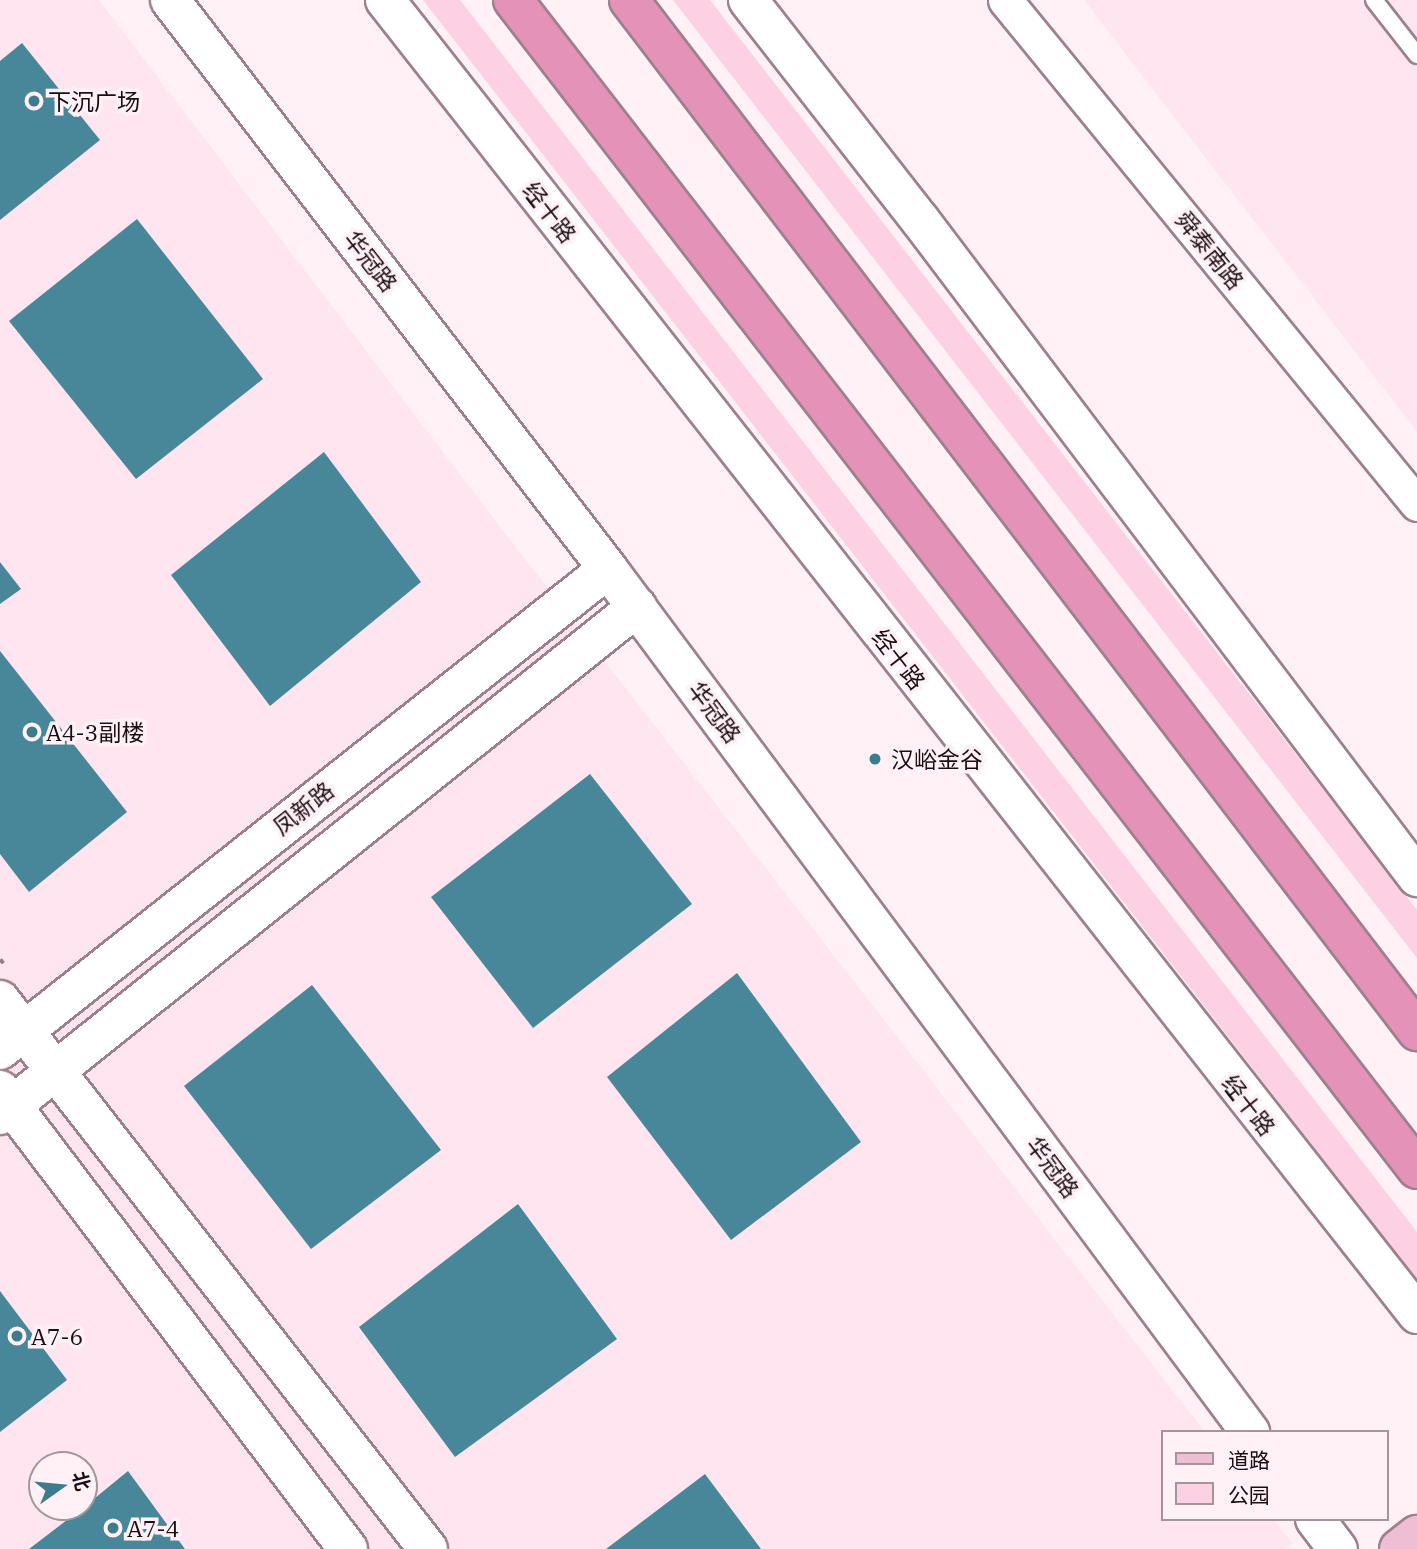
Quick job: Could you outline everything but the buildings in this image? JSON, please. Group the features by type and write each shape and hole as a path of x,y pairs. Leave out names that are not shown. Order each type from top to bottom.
{"highway":[{"path":"513,0 1417,1169"},
{"path":"629,0 1417,1031"}],"main road":[{"path":"1399,1549 1417,1535"}],"street":[{"name":"华冠路","path":"170,0 637,607 1249,1430"},
{"name":"经十路","path":"385,0 1417,1314"},
{"path":"748,0 937,242 1417,877"},
{"name":"舜泰南路","path":"1005,0 1416,501"},
{"name":"凤新路","path":"11,1040 608,569"},
{"path":"348,1549 4,1104 54,1074 637,607"},
{"path":"0,1000 11,1040 54,1074 428,1549"},
{"path":"1317,1521 1338,1549"}],"lane":[{"path":"1374,0 1417,55"}],"shaded area":[{"path":"0,0 99,0 507,536 1203,1430 1162,1430 1162,1521 1275,1521 1292,1543 1284,1549 0,1549"},
{"path":"1084,0 1417,0 1417,432"}],"green space":[{"path":"423,0 460,0 1417,1232 1417,1280"},
{"path":"673,0 710,0 1417,910 1417,958"}],"place":[{"name":"下沉广场","path":"34,101"},
{"name":"A4-3副楼","path":"32,732"},
{"name":"汉峪金谷","path":"875,759"},
{"name":"A7-6","path":"17,1336"},
{"name":"A7-4","path":"113,1528"}]}
